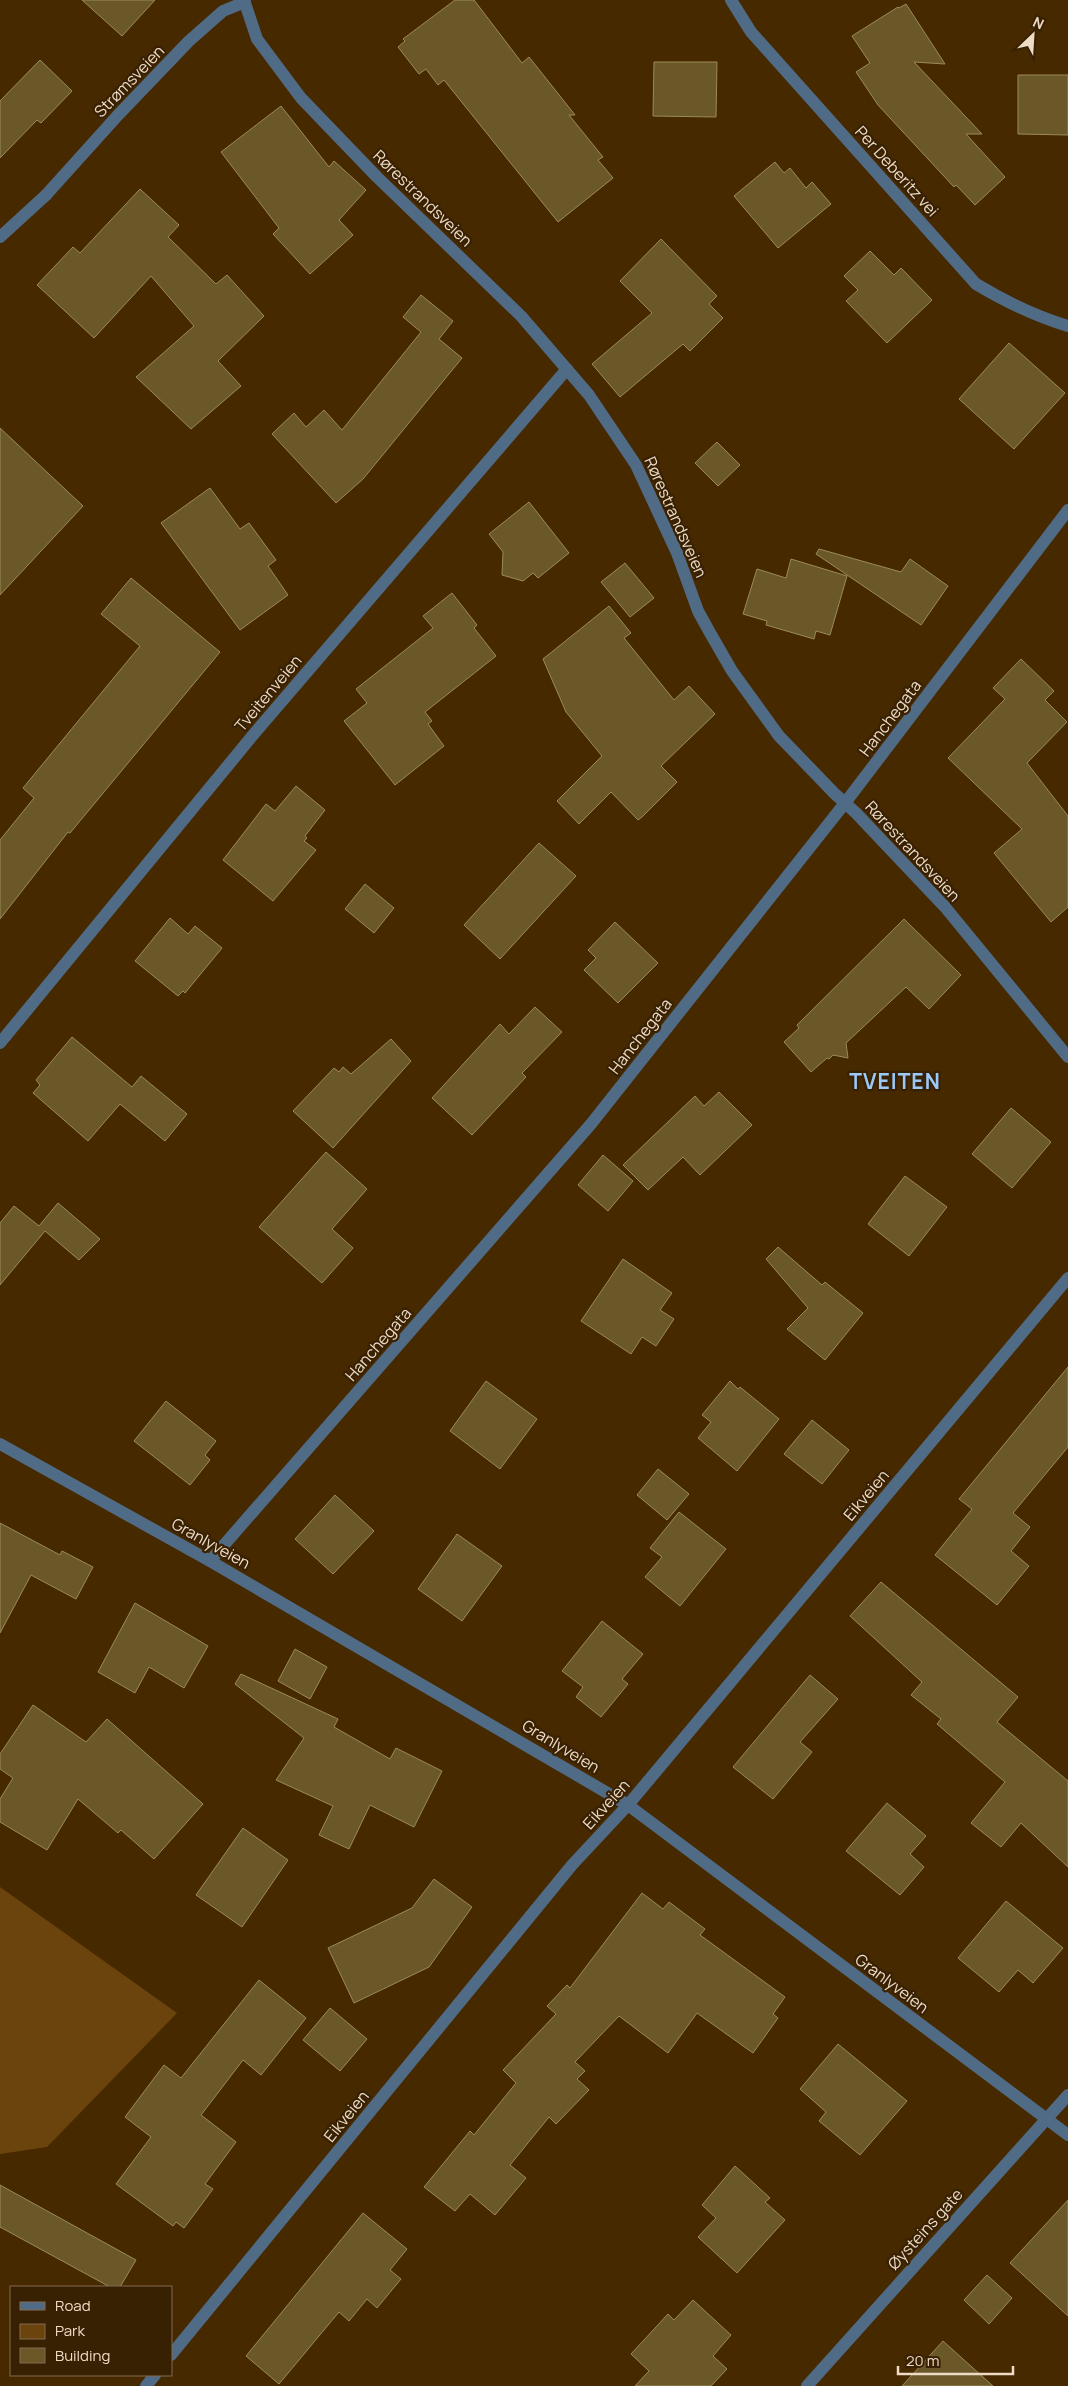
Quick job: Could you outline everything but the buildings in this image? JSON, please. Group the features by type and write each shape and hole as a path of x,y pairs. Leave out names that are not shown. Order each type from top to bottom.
{"street":[{"name":"Per Deberitz vei","path":"731,0 751,32 976,284 1008,304 1041,318 1068,326"},
{"name":"Strømsveien","path":"0,237 46,195 119,114 189,41 223,11 245,1"},
{"name":"Rørestrandsveien","path":"245,1 257,39 302,98 377,177 509,304 594,401 636,465 677,553 698,611 732,671 779,736 803,763 845,803 945,907 1068,1058"},
{"name":"Tveitenveien","path":"0,1043 253,735 567,369"},
{"name":"Hanchegata","path":"210,1561 591,1124 845,803 1068,510"},
{"name":"Eikveien","path":"172,2354 572,1865 628,1805 1068,1278"},
{"name":"Granlyveien","path":"0,1444 210,1561 628,1805 1068,2135"},
{"name":"Øysteins gate","path":"807,2386 1068,2095"},
{"path":"146,2386 154,2376"}],"green space":[{"path":"0,1887 177,2013 47,2147 0,2154"}],"district":[{"name":"TVEITEN","path":"895,1081"}]}
